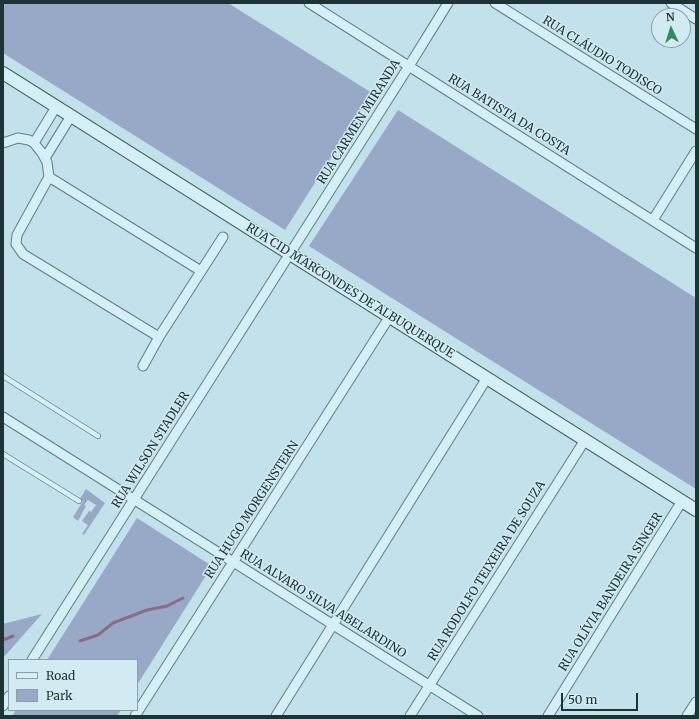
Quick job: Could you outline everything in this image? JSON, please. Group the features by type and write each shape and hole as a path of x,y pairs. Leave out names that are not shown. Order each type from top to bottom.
{"street":[{"name":"RUA BATISTA DA COSTA","path":"309,3 696,248"},
{"name":"RUA CARMEN MIRANDA","path":"290,254 448,3"},
{"name":"RUA CLÁUDIO TODISCO","path":"495,3 696,130"},
{"path":"671,3 696,19"},
{"name":"RUA CID MARCONDES DE ALBUQUERQUE","path":"3,73 696,510"},
{"path":"34,143 56,107"},
{"path":"45,158 71,116"},
{"path":"3,143 18,138 29,140 34,143 45,158 49,177 17,235 16,244 23,254 159,337"},
{"path":"653,220 696,151"},
{"path":"49,177 202,271"},
{"path":"143,366 159,337 223,237"},
{"name":"RUA WILSON STADLER","path":"33,659 290,254"},
{"name":"RUA HUGO MORGENSTERN","path":"135,716 390,316"},
{"path":"276,716 487,378"},
{"name":"RUA ALVARO SILVA ABELARDINO","path":"3,416 478,716"},
{"name":"RUA RODOLFO TEIXEIRA DE SOUZA","path":"410,716 585,440"},
{"name":"RUA OLÍVIA BANDEIRA SINGER","path":"548,716 682,501"},
{"path":"687,716 696,702"}],"lane":[{"path":"3,376 98,436"},
{"path":"3,454 79,501"}],"green space":[{"path":"3,3 228,3 372,93 285,230 3,53"},
{"path":"398,110 696,298 696,489 309,246"},
{"path":"86,489 105,503 84,535 82,534 88,525 82,521 89,511 91,512 96,505 88,500 84,505 86,506 78,521 73,517 83,501 80,499"},
{"path":"137,518 212,566 138,683 138,659 48,659"},
{"path":"42,614 3,658 3,624"},
{"path":"15,711 120,711 117,716 12,716"}],"waterway":[{"path":"80,641 98,635 113,623 147,610 167,606 183,598"},
{"path":"3,640 13,636"}]}
